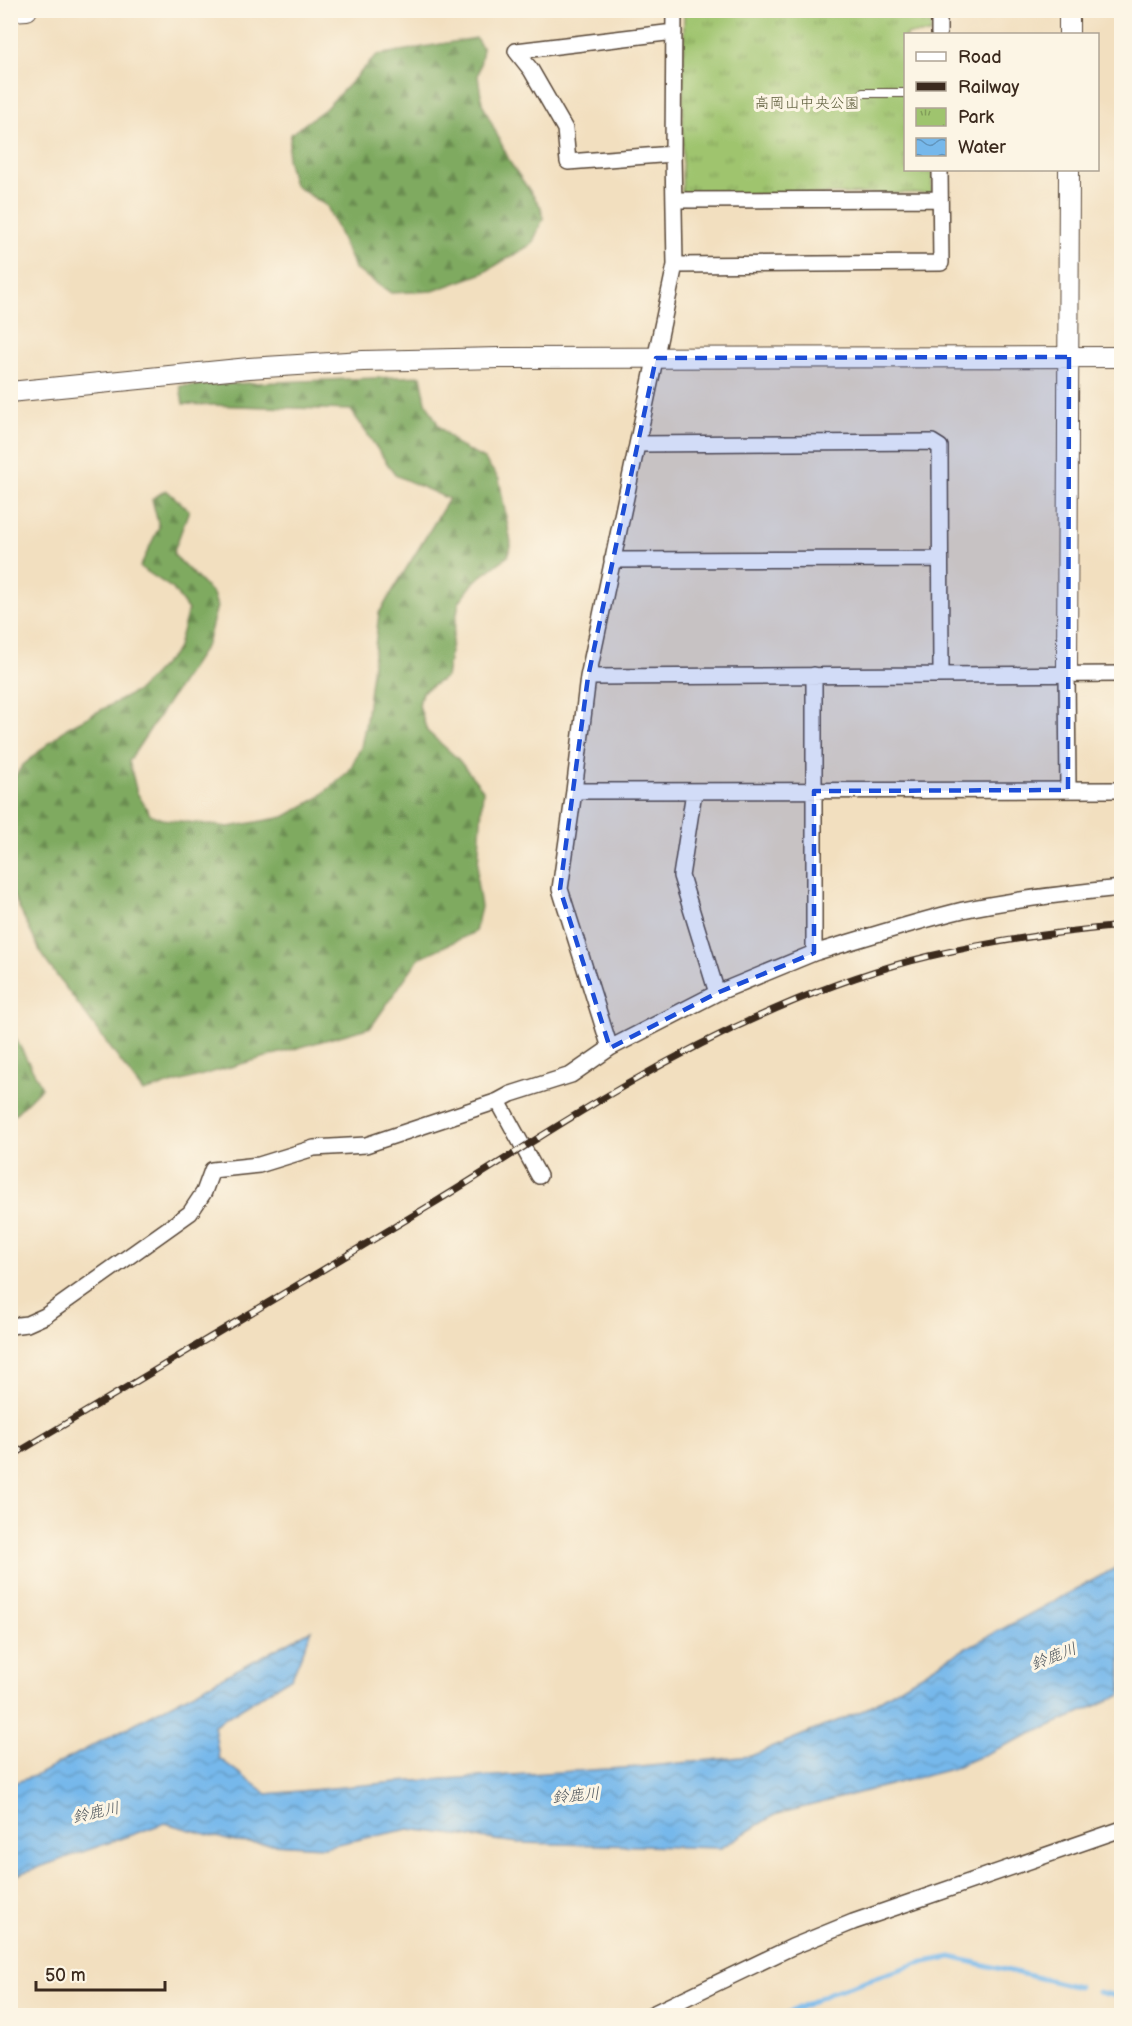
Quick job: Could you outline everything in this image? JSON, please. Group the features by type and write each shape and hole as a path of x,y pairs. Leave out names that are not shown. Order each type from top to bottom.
{"street":[{"path":"10,11 27,10"},
{"path":"610,1048 560,889 588,677 675,265 674,10"},
{"path":"939,10 939,33"},
{"path":"1069,10 1069,33"},
{"path":"673,154 568,162 565,129 531,70 516,51 674,32"},
{"path":"675,265 940,263 940,171"},
{"path":"1068,790 1069,171"},
{"path":"674,200 940,199"},
{"path":"10,392 249,368 363,361 500,358 1122,357"},
{"path":"638,444 932,442 940,447 941,674"},
{"path":"612,560 940,559"},
{"path":"588,677 1122,674"},
{"path":"814,675 814,953"},
{"path":"574,792 1122,790"},
{"path":"694,792 681,876 717,993"},
{"path":"10,1326 27,1324 45,1316 190,1213 204,1192 212,1170 259,1165 314,1148 366,1145 571,1075 610,1048 717,993 814,953 965,910 1087,891 1122,888"},
{"path":"498,1101 539,1176"},
{"path":"648,2016 792,1947 853,1922 1122,1829"}],"lane":[{"path":"863,93 904,93"}],"highlighted area":[{"path":"1069,357 1068,790 814,791 814,953 717,993 610,1048 560,889 588,677 656,358"}],"green space":[{"name":"高岡山中央公園","path":"684,11 931,11 931,33 904,33 904,171 932,171 932,193 682,195"},
{"path":"476,38 483,49 478,76 482,103 511,164 541,207 543,219 532,244 483,273 433,291 391,293 355,269 327,206 294,185 287,159 291,134 325,109 377,55"},
{"path":"421,376 426,402 439,426 459,446 484,459 499,479 511,543 508,556 475,581 459,602 446,677 422,692 419,705 427,731 458,759 483,790 477,881 481,907 475,932 419,958 371,1027 143,1092 43,957 11,891 11,783 22,766 67,728 139,690 177,650 188,610 173,589 140,567 159,527 152,499 166,490 189,510 173,554 213,594 217,606 207,644 129,761 137,793 150,814 162,819 229,827 284,817 318,798 349,771 361,747 366,721 379,613 449,499 395,475 351,410 183,404 180,386"},
{"path":"11,1030 42,1087 10,1118"}],"water":[{"name":"鈴鹿川","path":"1121,1565 1121,1695 951,1769 774,1815 721,1848 519,1843 409,1829 323,1847 235,1842 165,1823 11,1877 11,1784 37,1775 312,1630 292,1677 214,1725 219,1758 267,1794 397,1782 640,1767 751,1756 864,1710 948,1658"}],"waterway":[{"path":"782,2016 832,1992 919,1963 951,1957 1078,1987"},
{"path":"1098,1992 1122,1997"}],"railway":[{"path":"10,1457 434,1203 606,1096 701,1044 776,1008 853,978 930,956 1025,938 1122,926"}]}
